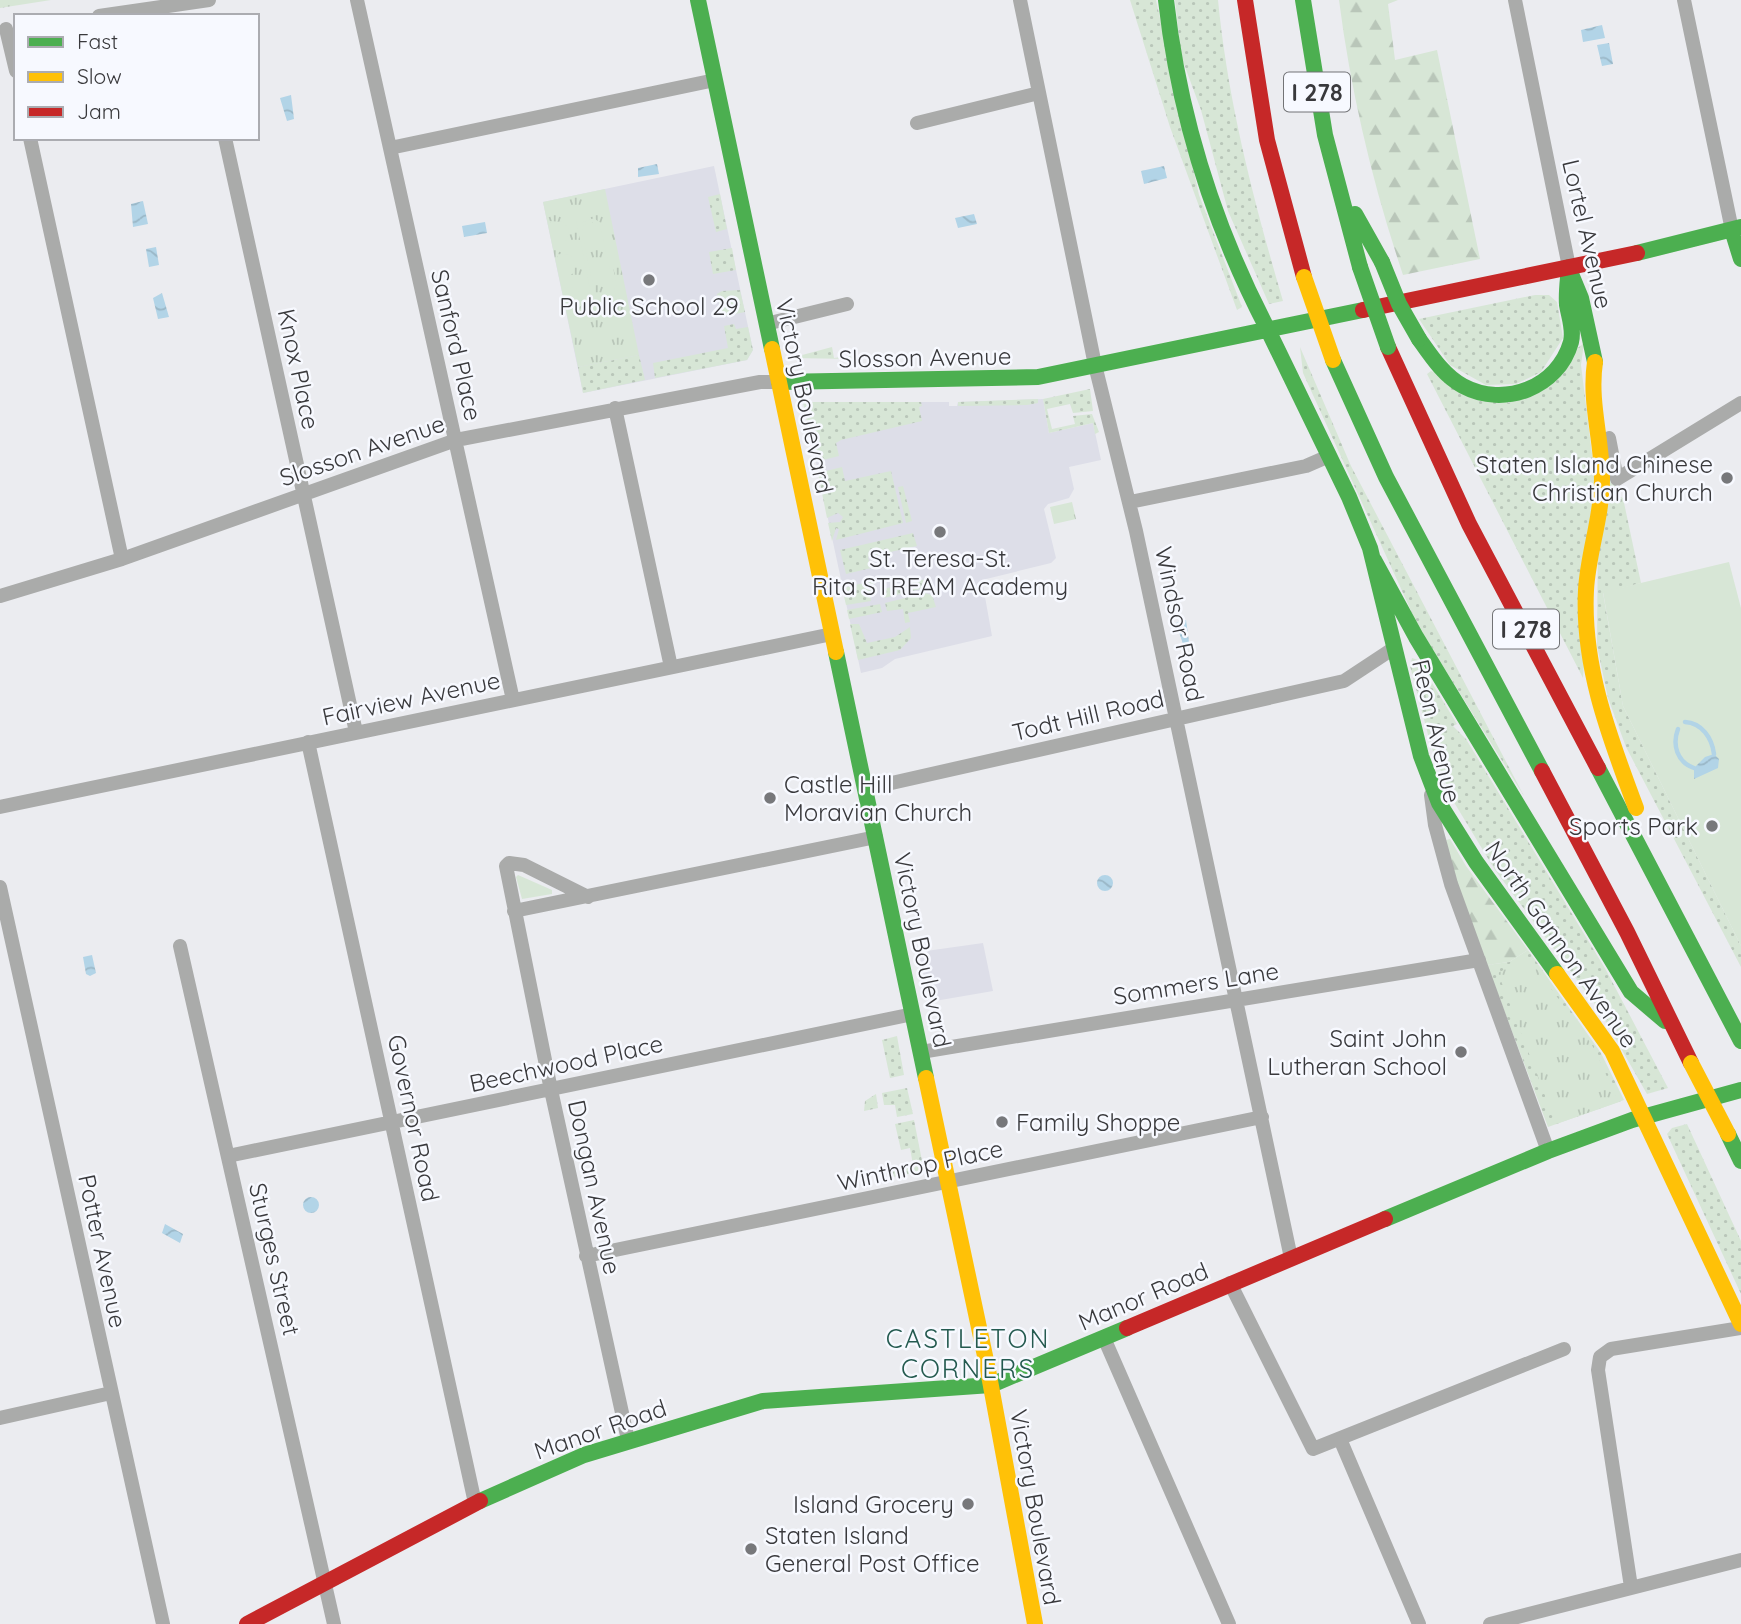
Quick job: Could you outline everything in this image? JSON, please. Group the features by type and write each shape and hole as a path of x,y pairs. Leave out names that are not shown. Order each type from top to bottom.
{"main road":[{"name":"Victory Boulevard","path":"698,0 948,1182 990,1385 1034,1624"},
{"name":"Reon Avenue","path":"1166,0 1175,66 1202,172 1231,255 1329,456 1374,560 1430,783"},
{"name":"I 278","path":"1245,0 1264,124 1304,277 1333,360 1386,477 1627,932 1741,1161"},
{"name":"I 278","path":"1303,0 1320,109 1337,183 1360,267 1388,347 1456,499 1673,907 1741,1041"},
{"path":"1337,183 1382,262 1396,297 1419,339 1447,374 1470,390 1503,396 1533,389 1554,372 1571,344 1572,330 1567,300 1569,267"},
{"name":"Slosson Avenue","path":"779,382 1038,377 1569,267 1736,229"},
{"path":"1736,229 1741,259"},
{"name":"Lortel Avenue","path":"1569,267 1581,298 1595,362"},
{"path":"1595,362 1590,393 1602,483 1586,587 1587,654 1604,723 1673,907"},
{"path":"1374,560 1412,629 1631,992 1674,1028"},
{"name":"North Gannon Avenue","path":"1430,783 1461,841 1605,1038 1741,1326"},
{"name":"Manor Road","path":"247,1624 475,1503 628,1440 763,1401 990,1385 1548,1151 1644,1116 1741,1090"}],"street":[{"name":"Sanford Place","path":"357,0 513,700"},
{"name":"Windsor Road","path":"1020,0 1096,365 1130,502 1291,1258"},
{"name":"Lortel Avenue","path":"1515,0 1569,267"},
{"path":"1684,0 1736,229"},
{"path":"119,14 200,6"},
{"path":"7,29 14,62"},
{"path":"390,148 715,80"},
{"path":"917,124 1039,93"},
{"path":"30,140 122,559"},
{"name":"Knox Place","path":"225,140 356,732"},
{"path":"766,324 847,304"},
{"name":"Lortel Avenue","path":"1595,362 1617,479 1741,403"},
{"name":"Slosson Avenue","path":"0,596 122,559 456,440 615,408 760,382 779,382"},
{"path":"615,408 671,667"},
{"path":"1130,502 1306,466 1329,456"},
{"name":"Fairview Avenue","path":"0,807 832,634"},
{"name":"Todt Hill Road","path":"865,789 1344,681 1394,648"},
{"name":"Governor Road","path":"308,742 475,1503"},
{"name":"Reon Avenue","path":"1430,783 1444,859 1548,1151"},
{"path":"514,911 876,837"},
{"name":"Dongan Avenue","path":"588,897 524,864 509,863 506,872 514,911 586,1256 628,1440"},
{"name":"Potter Avenue","path":"0,887 4,922 163,1624"},
{"name":"Sturges Street","path":"180,946 334,1624"},
{"name":"Sommers Lane","path":"921,1052 1479,960"},
{"name":"Beechwood Place","path":"228,1156 913,1014"},
{"name":"Winthrop Place","path":"586,1256 1262,1117"},
{"path":"1230,1283 1313,1448 1564,1349"},
{"path":"1631,1587 1598,1370 1600,1357 1611,1349 1741,1326"},
{"path":"1104,1338 1229,1624"},
{"path":"0,1418 111,1393"},
{"path":"1340,1439 1419,1624"},
{"path":"1490,1624 1741,1560"}],"shaded area":[{"name":"Public School 29","path":"714,166 753,350 747,360 583,393 543,202"},
{"name":"St. Teresa-St. Rita STREAM Academy","path":"1043,399 1049,433 1093,423 1101,460 1069,467 1074,489 1069,498 1048,504 1044,509 1056,558 1051,563 982,580 992,636 895,659 882,668 861,673 803,402 949,402 949,406 957,406 958,402"},
{"path":"983,943 993,991 929,1002 919,952"}],"green space":[{"path":"0,0 51,0 0,8"},
{"path":"1130,0 1156,0 1199,195 1242,307 1237,310 1170,127"},
{"path":"1175,0 1218,0 1228,77 1243,152 1283,301 1269,304 1228,211 1201,110 1181,56"},
{"path":"1339,0 1398,0 1388,4 1395,60 1437,50 1480,259 1403,275 1364,139"},
{"path":"605,189 639,355 578,367 543,202"},
{"path":"720,194 727,229 716,232 708,197"},
{"path":"594,218 605,227 620,302 613,313 600,313 600,317 596,318 576,220 580,219 581,223","holes":["592,222 601,230 616,297 616,304 609,310 597,304 582,233 584,225"]},
{"path":"550,221 563,222 569,229 567,240 555,246"},
{"path":"732,248 736,270 713,274 709,252"},
{"path":"557,254 570,255 575,262 574,273 562,279"},
{"path":"564,287 576,288 582,295 581,306 569,312"},
{"path":"740,290 745,312 722,317 717,294"},
{"path":"1535,295 1549,295 1557,302 1563,338 1541,372 1516,384 1486,385 1450,365 1419,319"},
{"path":"734,324 736,329 748,327 753,350 747,360 655,378 653,363 728,348 724,326"},
{"path":"1584,343 1581,365 1596,486 1583,678 1427,374 1431,371 1509,403"},
{"path":"832,347 834,358 850,356 853,359 791,358"},
{"path":"1300,347 1351,466 1524,796 1418,626 1303,373"},
{"path":"639,355 645,380 583,393 578,367"},
{"path":"1090,389 1093,411 1073,413 1070,404 1047,409 1052,429 1075,424 1073,416 1092,414 1099,432 1095,434 1093,423 1049,433 1043,399"},
{"path":"1038,399 1038,403 1027,405 958,406 958,402"},
{"path":"803,402 921,402 922,406 919,407 922,421 841,440 836,443 839,456 815,462"},
{"path":"1599,402 1617,495 1623,498 1641,583 1603,593 1623,706 1741,946 1741,967 1626,747 1608,698 1597,646"},
{"path":"842,467 845,481 891,471 903,523 836,540 839,529 836,528 832,541 828,523 840,522 843,517 838,513 827,518 818,473"},
{"path":"903,486 912,521 906,523 898,487"},
{"path":"1072,502 1076,519 1054,524 1050,507"},
{"path":"913,533 917,546 868,557 871,568 846,574 840,550"},
{"name":"Sports Park","path":"1729,562 1741,608 1741,946 1623,706 1603,592"},
{"path":"926,579 928,587 884,598 883,589"},
{"path":"873,581 876,593 870,595 871,601 846,605 842,588"},
{"path":"925,593 932,595 936,607 908,613 910,622 905,623 903,609 887,611 885,603"},
{"path":"880,604 882,612 849,619 847,610"},
{"path":"850,624 859,624 867,643 895,637 910,627 911,638 900,650 858,660"},
{"path":"1412,658 1418,660 1457,724 1453,726 1466,739 1606,970 1668,1088 1647,1094 1598,1008 1495,870 1452,799 1431,746 1410,666"},
{"path":"1450,839 1466,866 1528,950 1509,962 1487,965 1453,873 1446,840"},
{"path":"518,875 552,890 552,894 522,899 516,877"},
{"path":"1528,950 1601,1053 1624,1100 1548,1127 1487,965 1509,962"},
{"path":"1528,957 1592,1045 1619,1102 1556,1124 1498,973"},
{"path":"897,1036 904,1075 890,1078 882,1040"},
{"path":"907,1088 913,1114 897,1117 895,1105 884,1105 882,1093"},
{"path":"876,1094 878,1108 864,1111 865,1101"},
{"path":"914,1120 924,1171 888,1178 886,1171 913,1165 910,1148 901,1150 895,1124"},
{"path":"1687,1124 1741,1241 1741,1294 1667,1134 1672,1128"}],"water":[{"path":"1602,25 1605,38 1583,42 1581,30"},
{"path":"1609,43 1613,64 1602,66 1597,45"},
{"path":"291,95 294,119 287,121 280,98"},
{"path":"657,164 659,174 638,177 638,168"},
{"path":"1164,166 1167,178 1144,184 1141,171"},
{"path":"143,201 148,224 133,227 131,204"},
{"path":"974,214 977,224 958,228 955,218"},
{"path":"485,222 487,233 464,237 462,226"},
{"path":"156,247 159,265 149,267 146,249"},
{"path":"162,293 169,317 158,319 153,298"},
{"path":"1186,620 1189,642 1183,644 1176,623"},
{"path":"1714,754 1719,759 1718,768 1694,779 1694,768 1705,757"},
{"path":"1102,875 1108,875 1113,883 1111,889 1102,891 1097,886 1097,880"},
{"path":"92,955 96,973 90,976 86,974 83,957"},
{"path":"311,1197 317,1199 317,1211 311,1213 305,1211 303,1205 305,1199"},
{"path":"165,1224 183,1234 180,1243 162,1233"}],"waterway":[{"path":"1685,722 1696,725 1705,732 1714,754"},
{"path":"1678,729 1677,752 1683,762 1694,768"}],"traffic: fast":[{"path":"698,0 772,349"},
{"path":"1166,0 1180,86 1201,168 1230,249 1267,328"},
{"path":"1303,0 1325,135 1360,267"},
{"path":"1355,214 1382,262"},
{"path":"1637,253 1741,227"},
{"path":"1732,230 1741,259"},
{"path":"1382,262 1399,304 1419,339"},
{"path":"1360,267 1388,347"},
{"path":"1419,339 1444,371 1463,386 1495,395 1527,390 1554,371 1571,342 1572,328 1567,305 1569,267"},
{"path":"1569,269 1581,298 1595,362"},
{"path":"779,382 1038,377 1363,310"},
{"path":"1267,328 1349,497 1370,548 1421,756 1439,803 1476,862 1557,974"},
{"path":"1333,360 1386,477 1542,771"},
{"path":"1374,560 1416,637 1631,992 1665,1021"},
{"path":"836,652 926,1078"},
{"path":"1598,768 1741,1041"},
{"path":"1385,1219 1548,1151 1632,1120 1741,1090"},
{"path":"1728,1134 1741,1161"},
{"path":"480,1501 584,1455 763,1401 991,1385 1127,1328"}],"traffic: slow":[{"path":"1304,277 1333,360"},
{"path":"772,349 836,652"},
{"path":"1595,362 1594,392 1602,479 1586,590 1588,647 1600,702 1636,808"},
{"path":"1557,974 1612,1051 1741,1324"},
{"path":"1691,1063 1728,1134"},
{"path":"926,1078 988,1370 1035,1624"}],"traffic: jam":[{"path":"1245,0 1267,140 1304,277"},
{"path":"1363,310 1637,253"},
{"path":"1388,347 1469,524 1598,768"},
{"path":"1542,771 1627,932 1691,1063"},
{"path":"1127,1328 1385,1219"},
{"path":"247,1624 480,1501"}],"place":[{"name":"Public School 29","path":"649,280"},
{"name":"Staten Island Chinese Christian Church","path":"1727,478"},
{"name":"St. Teresa-St. Rita STREAM Academy","path":"940,532"},
{"name":"Castle Hill Moravian Church","path":"770,798"},
{"name":"Sports Park","path":"1712,826"},
{"name":"Saint John Lutheran School","path":"1461,1052"},
{"name":"Family Shoppe","path":"1002,1122"},
{"name":"Island Grocery","path":"968,1504"},
{"name":"Staten Island General Post Office","path":"751,1549"}],"district":[{"name":"CASTLETON CORNERS","path":"968,1353"}]}
